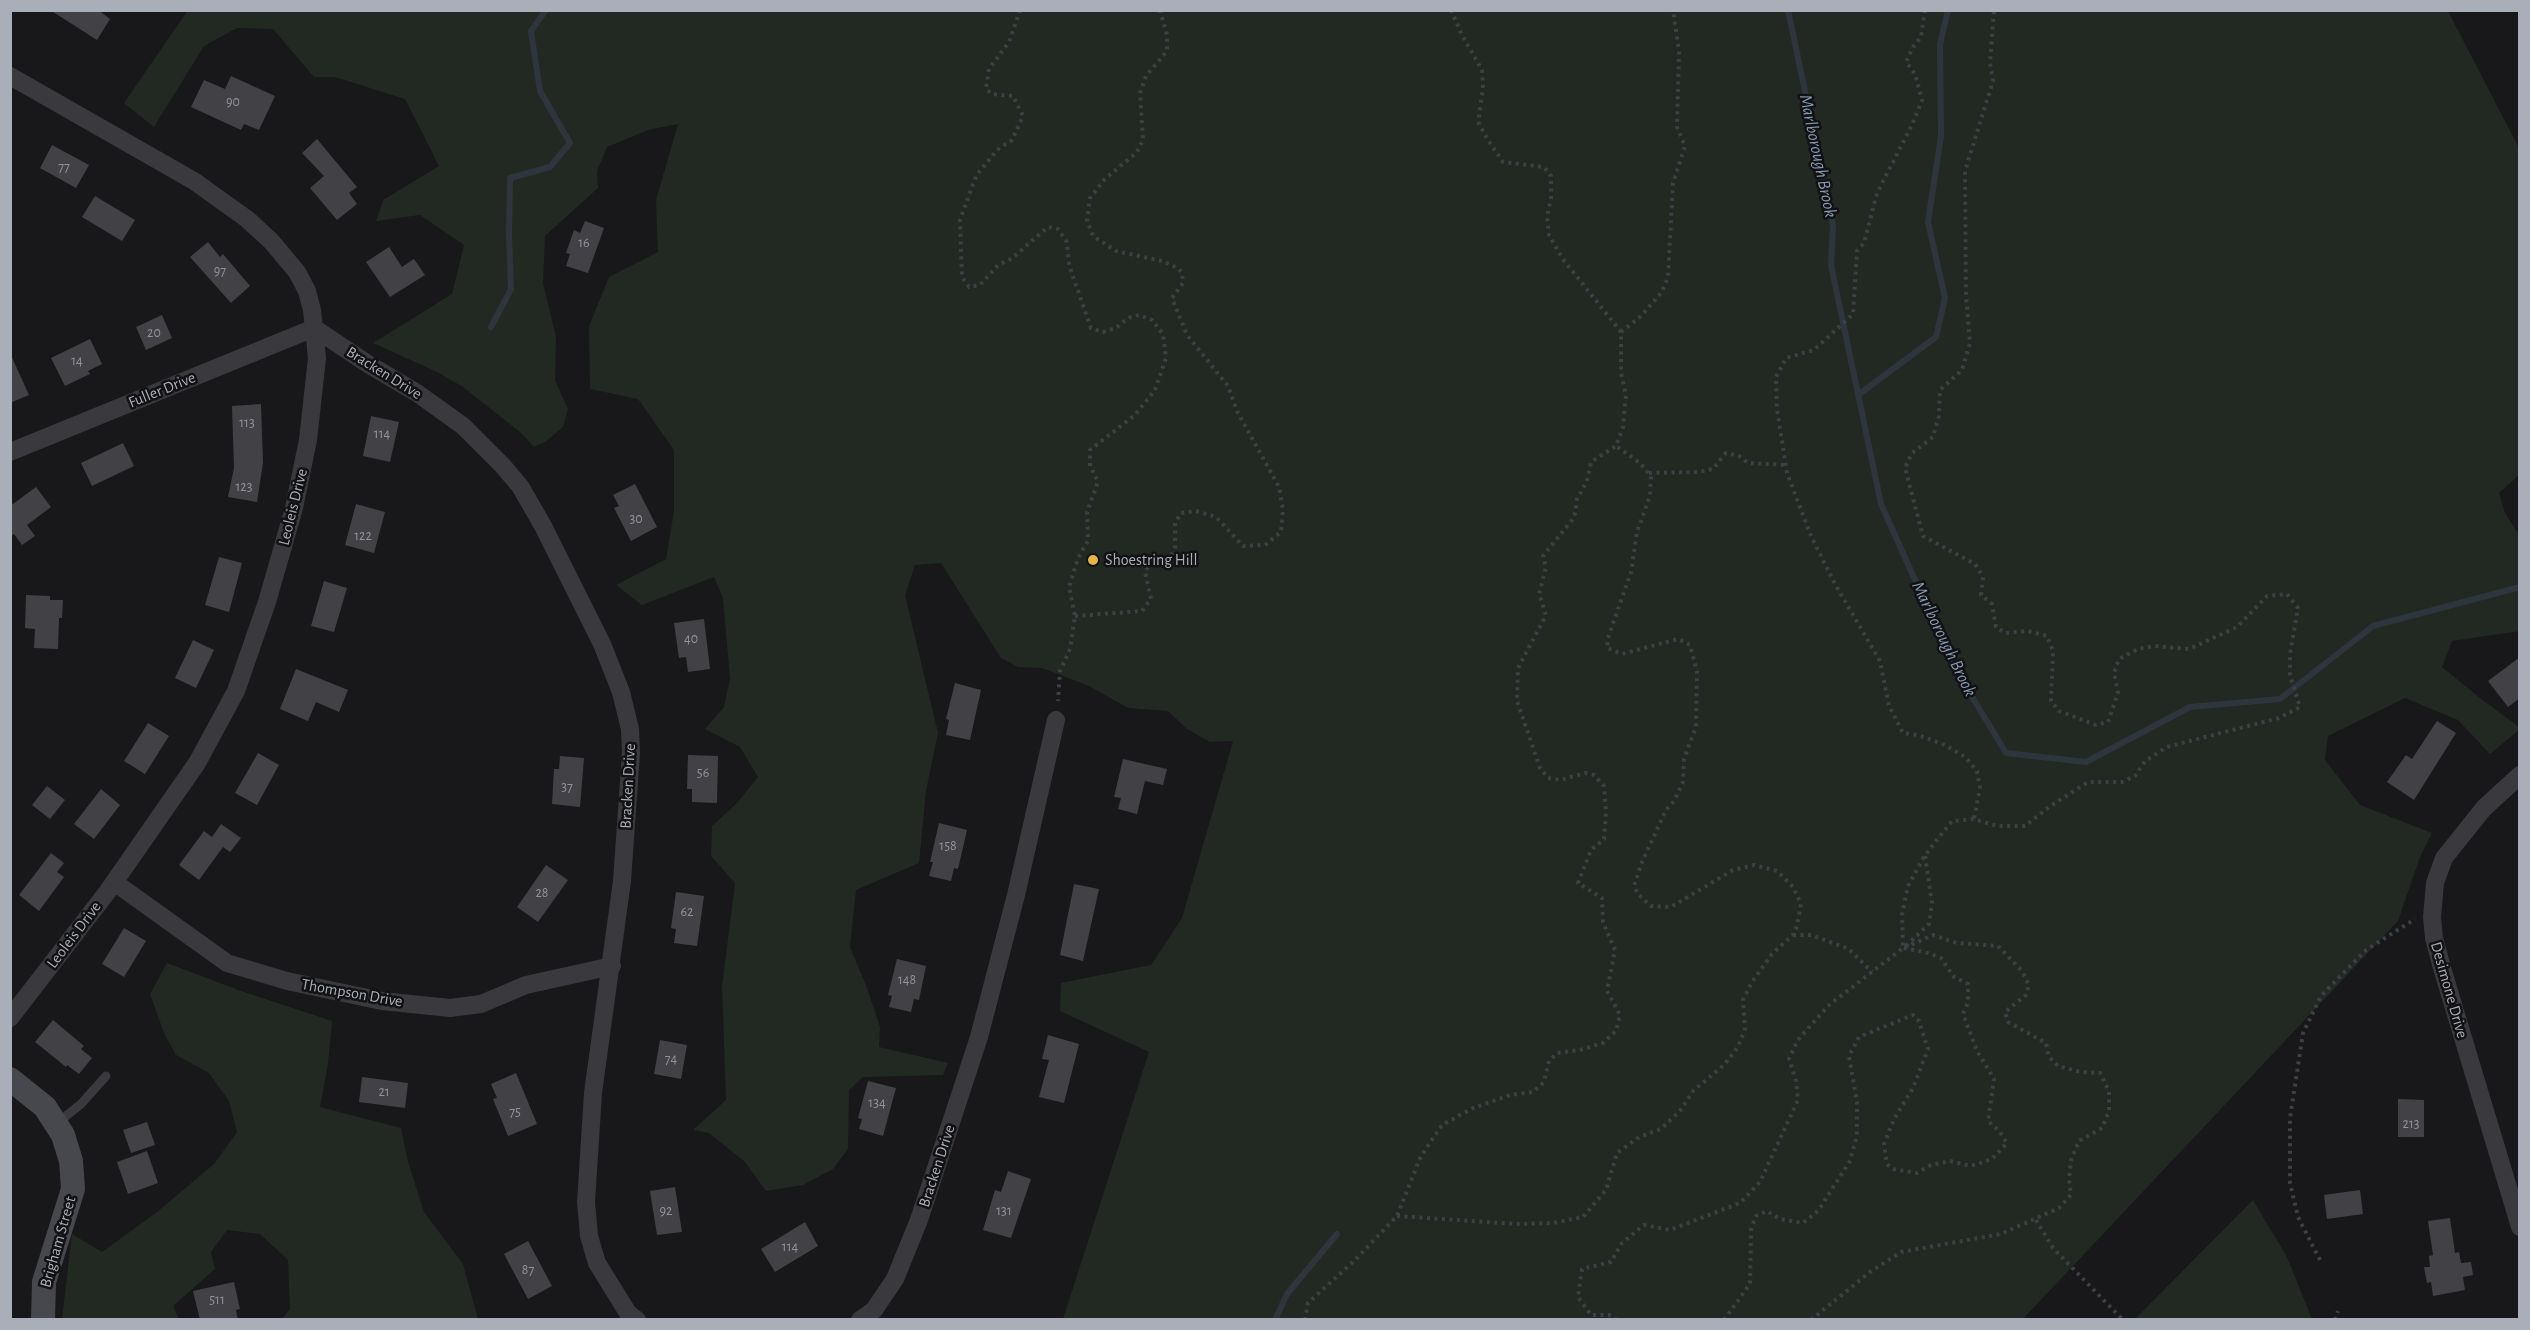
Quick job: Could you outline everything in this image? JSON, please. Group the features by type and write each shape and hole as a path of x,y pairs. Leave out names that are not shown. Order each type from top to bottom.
{"street":[{"name":"Leoleis Drive","path":"10,76 194,181 247,219 271,241 297,272 310,300 317,358 302,474 283,550 248,662 228,708 197,764 114,882 10,1018"},
{"name":"Fuller Drive","path":"10,452 314,328"},
{"name":"Bracken Drive","path":"314,328 426,399 463,426 520,486 538,516 602,645 621,692 632,747 622,881 593,1093 586,1202 589,1236 597,1263 628,1313 637,1320"},
{"name":"Bracken Drive","path":"860,1320 874,1310 895,1279 919,1220 979,1037 1016,895 1056,720"},
{"name":"Desimone Drive","path":"2520,775 2484,808 2444,858 2435,883 2433,908 2434,938 2442,968 2520,1227"},
{"name":"Thompson Drive","path":"114,882 227,963 287,981 382,1001 450,1008 481,1004 526,986 612,966"},
{"name":"Brigham Street","path":"10,1079 45,1107 63,1135 71,1161 73,1189 44,1282 43,1320"}],"lane":[{"path":"56,1124 81,1104 106,1076"}],"path":[{"path":"1020,10 1008,42 990,69 986,89 992,94 1013,96 1023,116 1012,140 997,150 976,176 960,220 962,277 969,287 980,285 998,265 1011,259 1048,227 1058,229 1067,242 1069,265 1091,328 1103,332 1116,328 1128,318 1139,315 1152,320 1163,334 1166,358 1155,390 1135,415 1090,450 1090,466 1098,482 1088,512 1088,540 1078,558 1069,587 1075,616 1070,649 1060,672 1056,720"},
{"path":"1075,616 1142,611 1151,599 1145,572 1150,564 1172,555 1175,547 1175,523 1180,513 1196,511 1216,517 1244,546 1265,545 1281,532 1283,510 1279,487 1237,411 1228,386 1187,335 1172,298 1183,283 1182,273 1178,268 1162,261 1116,250 1093,237 1088,220 1090,198 1105,179 1137,152 1143,140 1140,93 1146,76 1167,51 1167,35 1160,10"},
{"path":"1305,1320 1308,1303 1398,1216 1421,1156 1442,1125 1482,1104 1510,1095 1533,1092 1544,1082 1549,1061 1557,1053 1580,1050 1603,1043 1616,1031 1620,1015 1607,991 1615,950 1603,922 1602,898 1578,883 1591,850 1604,839 1606,812 1604,786 1594,776 1585,773 1561,780 1548,778 1540,768 1517,701 1518,668 1546,615 1539,594 1546,567 1543,556 1572,520 1576,512 1576,501 1587,481 1591,462 1616,446 1623,427 1626,395 1621,373 1621,332 1562,258 1549,235 1547,217 1551,198 1551,176 1544,167 1503,162 1478,122 1483,88 1482,70 1451,10"},
{"path":"1621,332 1640,317 1662,292 1668,277 1673,183 1685,146 1677,127 1679,51 1673,10"},
{"path":"1925,10 1921,38 1913,47 1906,62 1915,74 1922,100 1912,125 1877,193 1864,243 1857,251 1853,314 1814,350 1786,358 1776,377 1777,408 1787,474 1811,536 1835,584 1880,661 1889,706 1903,733 1918,735 1945,745 1965,757 1977,771 1980,788 1974,819"},
{"path":"1903,948 1902,915 1908,886 1925,855 1952,821 1974,819 1997,826 2025,826 2049,807 2088,782 2122,782 2135,776 2145,761 2167,747 2279,718 2300,707 2290,675 2290,654 2298,608 2287,594 2267,596 2237,627 2189,649 2154,645 2138,649 2119,659 2114,672 2118,693 2108,722 2096,725 2059,711 2051,700 2053,651 2047,636 2028,631 2005,633 1996,627 1992,604 1981,595 1983,577 1975,564 1923,536 1905,468 1912,453 1933,436 1940,416 1940,390 1962,370 1970,342 1966,296 1965,171 1993,81 1990,63 1994,10"},
{"path":"1398,1216 1518,1224 1553,1223 1583,1217 1606,1190 1617,1153 1639,1137 1661,1129 1680,1111 1693,1091 1724,1065 1738,1047 1745,1029 1743,1000 1752,982 1772,954 1792,935 1797,926 1801,904 1792,887 1777,871 1754,865 1733,870 1671,908 1651,906 1638,894 1635,886 1642,862 1666,810 1674,801 1683,782 1684,759 1696,727 1697,672 1690,645 1678,639 1622,654 1607,648 1608,638 1631,572 1637,532 1650,496 1651,476 1640,463 1616,446"},
{"path":"1649,473 1698,472 1713,469 1726,453 1738,456 1748,463 1786,465"},
{"path":"1617,1320 1609,1315 1591,1315 1578,1297 1582,1269 1611,1262 1622,1243 1644,1225 1670,1230 1740,1203 1760,1182 1798,1100 1796,1080 1789,1059 1798,1040 1828,1006 1903,948 1929,924 1932,903 1925,855"},
{"path":"2320,1260 2298,1217 2290,1183 2290,1118 2303,1033 2321,996 2366,950 2433,908"},
{"path":"1792,935 1811,935 1849,949 1872,972"},
{"path":"1810,1320 1870,1272 1901,1252 2001,1234 2059,1208 2071,1195 2069,1179 2071,1160 2079,1141 2102,1128 2109,1111 2109,1091 2100,1073 2081,1072 2058,1066 2049,1057 2046,1043 2008,1022 2005,1012 2026,995 2029,985 2022,971 1998,946 1957,943 1933,935 1903,948"},
{"path":"1724,1320 1750,1284 1751,1229 1756,1216 1767,1212 1780,1219 1803,1223 1818,1212 1850,1161 1857,1135 1857,1102 1849,1056 1859,1037 1913,1015 1919,1021 1928,1049 1913,1088 1894,1119 1884,1144 1887,1164 1893,1169 1917,1173 1931,1165 1950,1161 1971,1166 1992,1160 2007,1143 1988,1121 1994,1079 1977,1051 1963,1014 1968,1002 1968,984 1954,976 1941,958 1903,948"},
{"path":"2036,1220 2053,1248 2123,1320"},
{"path":"2335,1320 2338,1311"}],"shaded area":[{"path":"188,10 2448,11 2519,148 2519,475 2499,493 2505,513 2519,535 2520,631 2452,641 2442,667 2519,727 2519,730 2490,754 2458,720 2405,698 2328,736 2325,760 2360,805 2432,833 2420,857 2398,921 2023,1319 1063,1319 1149,1052 1060,1011 1061,983 1151,965 1182,918 1233,741 1210,742 1187,729 1168,711 1128,708 1089,686 1042,668 1018,667 1001,658 941,563 915,565 905,595 938,733 926,791 919,863 856,890 850,947 880,1027 879,1047 948,1063 943,1075 863,1077 849,1090 848,1149 833,1169 803,1185 766,1191 745,1162 709,1133 693,1130 726,1100 722,986 735,883 711,856 712,826 737,803 758,777 740,747 705,729 724,707 730,679 723,598 714,577 642,605 616,585 666,559 674,511 674,450 638,399 590,389 589,326 609,277 658,252 656,200 678,124 648,130 607,147 597,171 598,188 545,236 543,283 556,337 555,380 568,409 563,427 545,442 534,447 520,432 463,387 437,372 373,343 452,294 464,245 420,215 376,221 383,200 439,166 405,99 335,77 314,77 273,29 237,28 204,46 154,127 124,103"},
{"path":"167,963 241,991 332,1021 328,1064 320,1107 401,1128 408,1162 424,1212 463,1264 478,1319 282,1319 290,1309 288,1260 260,1234 227,1230 211,1252 215,1269 173,1306 179,1319 62,1319 72,1234 102,1252 157,1212 214,1164 237,1132 229,1101 209,1073 176,1055 164,1033 150,994"},
{"path":"2253,1200 2287,1257 2312,1319 2135,1319"}],"building":[{"path":"50,10 98,10 110,19 97,40"},
{"path":"231,76 275,96 259,130 244,124 241,130 191,107 204,80 225,89"},
{"path":"317,139 357,187 349,193 357,204 337,220 310,188 324,176 302,153"},
{"path":"52,145 89,165 76,188 40,168"},
{"path":"95,196 135,220 122,241 82,217"},
{"path":"585,221 604,228 588,273 566,266 570,254 566,253 574,230 580,233"},
{"path":"208,242 220,257 223,254 250,286 231,303 190,257"},
{"path":"389,247 402,267 414,259 425,275 390,297 366,262"},
{"path":"162,315 172,338 146,350 136,327"},
{"path":"90,339 102,364 88,371 90,374 65,386 51,358"},
{"path":"10,353 29,395 10,403"},
{"path":"261,404 263,463 257,502 228,497 234,468 232,406"},
{"path":"371,416 399,422 390,462 363,456"},
{"path":"123,443 134,466 92,486 81,463"},
{"path":"635,484 657,527 631,541 614,508 619,506 613,495"},
{"path":"36,487 51,507 27,525 35,536 22,545 14,534 10,537 10,501 13,504"},
{"path":"356,504 385,512 374,553 345,545"},
{"path":"219,557 242,563 229,612 205,605"},
{"path":"324,581 347,588 334,632 311,626"},
{"path":"26,595 50,596 50,600 63,600 62,618 59,618 58,649 34,648 35,629 25,628"},
{"path":"704,619 710,669 688,672 686,657 679,658 674,623"},
{"path":"193,640 214,650 196,688 175,678"},
{"path":"2520,657 2520,698 2508,707 2488,681"},
{"path":"296,669 348,690 339,712 316,702 308,721 280,709"},
{"path":"955,683 981,690 970,740 946,735 949,720 946,719"},
{"path":"2437,721 2456,733 2414,800 2387,782 2406,755 2412,759"},
{"path":"148,723 169,736 145,774 124,761"},
{"path":"258,753 279,765 257,805 235,793"},
{"path":"688,755 718,756 717,803 692,802 692,789 687,789"},
{"path":"560,756 584,758 580,807 552,804 554,769 559,769"},
{"path":"1123,759 1167,769 1163,785 1145,781 1137,814 1118,809 1121,798 1114,797"},
{"path":"47,786 65,800 50,819 32,805"},
{"path":"101,789 120,805 94,839 74,824"},
{"path":"939,823 967,830 958,869 954,868 951,881 929,876"},
{"path":"221,824 241,838 230,852 223,847 199,880 179,865 204,831 212,837"},
{"path":"51,853 64,863 57,872 64,877 39,911 19,895"},
{"path":"546,865 568,880 538,922 517,907"},
{"path":"1074,884 1099,889 1083,961 1060,955"},
{"path":"676,892 704,896 697,946 674,943 676,929 671,928"},
{"path":"124,928 146,941 124,977 102,964"},
{"path":"897,959 926,966 919,1000 914,999 911,1012 889,1007 892,996 888,995"},
{"path":"53,1020 84,1046 81,1049 92,1058 79,1074 67,1065 66,1067 35,1042"},
{"path":"1048,1035 1079,1044 1064,1103 1039,1097 1049,1060 1042,1059"},
{"path":"660,1040 687,1045 681,1079 654,1074"},
{"path":"516,1073 537,1124 508,1136 493,1099 497,1098 491,1084"},
{"path":"362,1077 408,1083 405,1108 359,1102"},
{"path":"868,1081 896,1088 883,1136 859,1129 862,1119 858,1118"},
{"path":"2398,1099 2424,1100 2424,1137 2398,1137"},
{"path":"147,1122 155,1145 131,1153 123,1130"},
{"path":"147,1151 158,1183 128,1194 117,1162"},
{"path":"1008,1171 1031,1179 1011,1238 983,1230 995,1190 1001,1192"},
{"path":"675,1187 682,1232 657,1235 650,1191"},
{"path":"2360,1190 2363,1214 2327,1219 2324,1195"},
{"path":"2450,1218 2455,1253 2459,1252 2461,1263 2471,1262 2473,1275 2463,1277 2465,1290 2433,1296 2431,1282 2427,1283 2424,1267 2430,1267 2429,1256 2433,1255 2428,1221"},
{"path":"805,1222 818,1246 775,1272 761,1249"},
{"path":"528,1241 552,1286 528,1299 504,1254"},
{"path":"234,1282 240,1309 236,1310 238,1320 200,1320 193,1291"}],"waterway":[{"name":"Marlborough Brook","path":"491,327 511,289 510,178 550,167 570,143 540,91 531,31 546,10"},
{"name":"Marlborough Brook","path":"1788,10 1833,225 1831,265 1881,504 1954,667 2006,753 2086,762 2190,707 2280,699 2373,626 2520,587"},
{"path":"1858,395 1936,337 1945,298 1928,222 1941,136 1940,44 1948,10"},
{"path":"1275,1320 1287,1294 1337,1234"}],"place":[{"name":"Shoestring Hill","path":"1093,560"}]}
